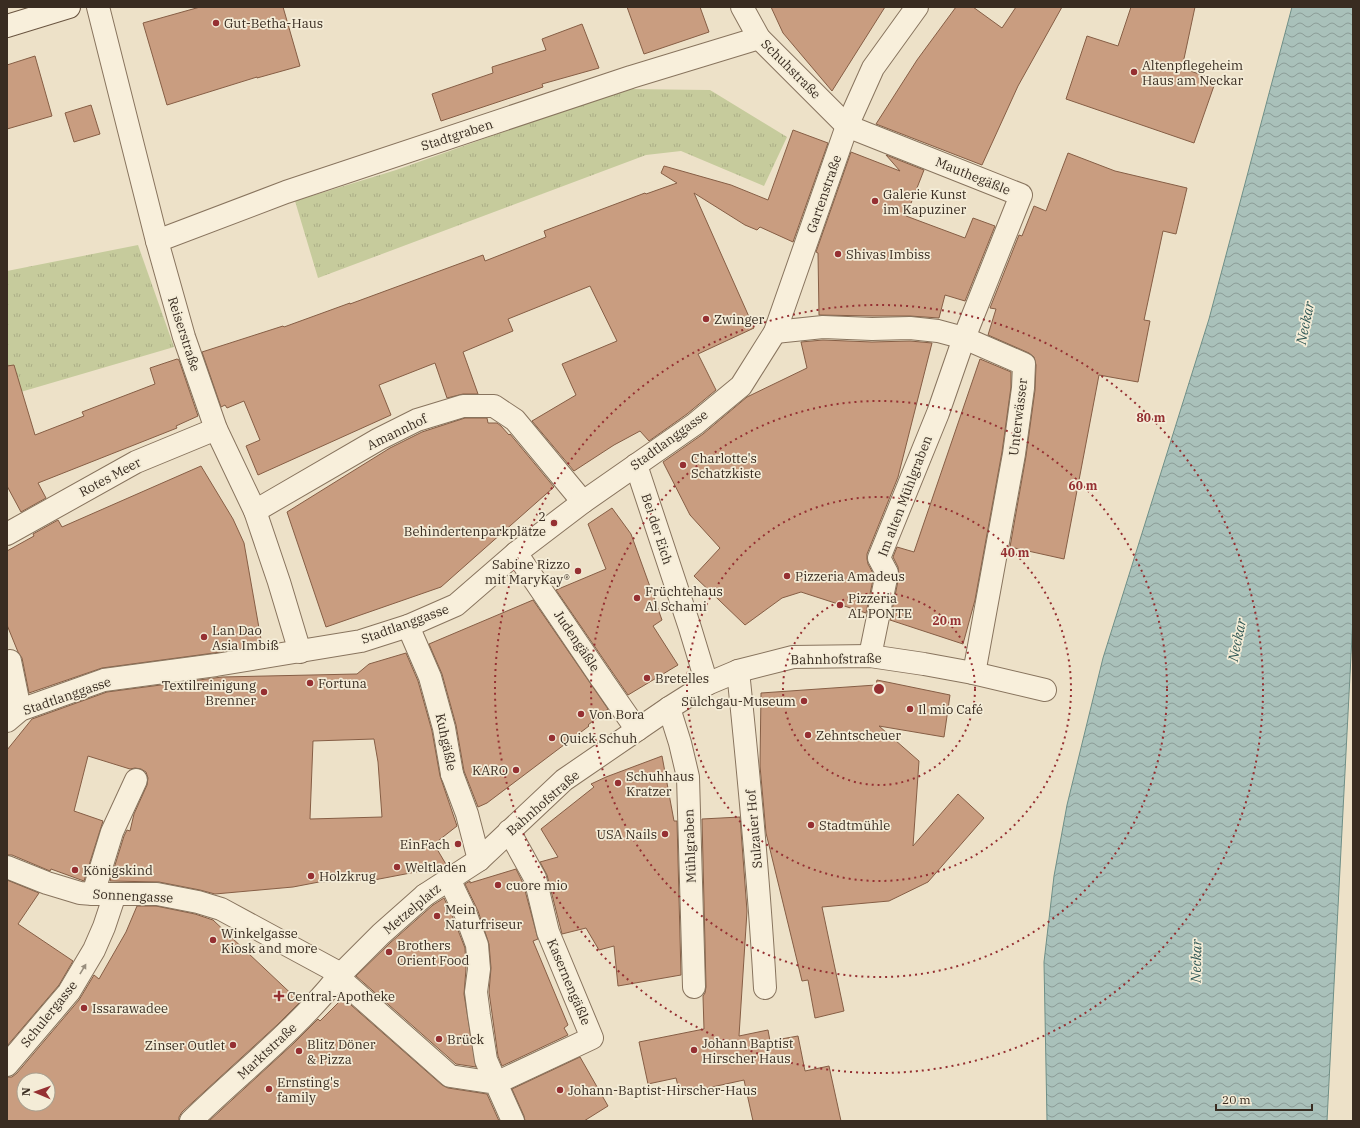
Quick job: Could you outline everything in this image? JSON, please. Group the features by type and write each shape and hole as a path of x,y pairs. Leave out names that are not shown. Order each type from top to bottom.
{"street":[{"path":"7,26 69,7"},
{"name":"Reiserstraße","path":"98,7 157,241 184,337 216,428 255,511 279,582 300,652"},
{"name":"Schuhstraße","path":"742,7 759,38 848,126"},
{"name":"Gartenstraße","path":"741,386 775,332 848,126 873,68 917,7"},
{"name":"Stadtgraben","path":"157,241 286,192 632,77 759,38"},
{"name":"Mauthegäßle","path":"848,126 1021,195 964,338"},
{"name":"Unterwässer","path":"775,332 823,327 872,329 910,328 938,331 964,338 1024,364 1023,388 1014,454 973,673"},
{"name":"Im alten Mühlgraben","path":"870,656 887,573 879,558 938,413 964,338"},
{"name":"Stadtlanggasse","path":"14,716 104,680 216,666 360,641 408,626 456,605 516,553 583,502 695,424 741,386"},
{"name":"Amannhof","path":"255,511 379,439 417,420 463,406 494,406 515,420 583,502"},
{"name":"Rotes Meer","path":"7,534 136,462 216,428"},
{"name":"Bei der Eich","path":"636,465 688,621 707,684"},
{"name":"Judengäßle","path":"516,553 637,730"},
{"name":"Kuhgäßle","path":"408,626 430,677 444,728 452,774 466,814 486,855"},
{"name":"Bahnhofstraße","path":"486,855 509,831 564,780 669,708 707,684 738,671 793,657 870,656 973,673 1045,690"},
{"path":"10,662 14,716"},
{"name":"Sulzauer Hof","path":"738,671 761,912 765,988"},
{"name":"Mühlgraben","path":"669,708 680,743 688,777 694,987"},
{"path":"93,894 112,832 136,780"},
{"name":"Kasernengäßle","path":"496,1083 592,1038 548,932 535,878 509,831"},
{"name":"Metzelplatz","path":"340,975 381,934 425,895 486,855"},
{"name":"Sonnengasse","path":"7,867 68,890 93,894 157,894 198,902 221,909 340,975 450,1076 496,1083"},
{"path":"449,879 466,915 477,944 479,969 476,992 486,1060 513,1121"},
{"name":"Schulergasse","path":"7,1065 69,992 94,950 104,927 115,894"},
{"name":"Marktstraße","path":"191,1121 308,1012 340,975"}],"green space":[{"path":"624,89 710,90 787,137 764,186 681,151 646,155 318,278 295,201 396,170"},
{"path":"138,245 174,347 7,396 7,271"}],"water":[{"name":"Neckar","path":"1292,7 1353,7 1353,617 1327,1121 1047,1121 1044,962 1054,876 1067,805 1103,658 1209,319"}],"building":[{"path":"200,7 283,7 300,66 257,77 167,105 143,23"},
{"path":"627,7 700,7 709,32 644,54"},
{"path":"771,7 885,7 832,91 783,33"},
{"path":"956,7 973,7 1002,28 1016,7 1062,7 1018,86 982,165 876,124 917,60"},
{"name":"Altenpflegeheim Haus am Neckar","path":"1131,7 1195,7 1182,68 1216,80 1194,143 1066,99 1087,36 1118,46"},
{"path":"582,24 599,68 542,84 543,87 441,121 432,94 493,73 492,67 546,50 542,39"},
{"path":"35,56 52,116 7,129 7,65"},
{"path":"91,105 100,134 74,142 65,113"},
{"path":"793,130 828,143 793,242 760,227 757,230 745,225 694,193 754,328 698,354 716,390 687,414 649,441 640,431 614,445 574,471 532,421 576,395 562,364 617,341 590,286 508,319 513,331 463,352 478,394 463,394 447,398 435,363 379,385 391,415 258,475 246,446 260,440 244,401 227,408 225,405 221,407 202,352 283,326 284,327 483,255 485,261 546,237 544,231 645,193 646,194 677,183 661,173 664,166 731,185 768,200"},
{"path":"851,152 900,171 886,155 924,170 906,216 965,238 973,218 995,226 965,301 945,295 939,318 910,316 819,315 818,253 816,252"},
{"path":"1068,153 1115,171 1187,188 1176,234 1163,231 1144,320 1150,321 1138,382 1099,375 1064,559 1010,547 1026,456 1035,390 1036,365 1034,357 1029,353 988,335 996,309 990,308 1019,235 1022,236 1034,206 1046,211"},
{"path":"823,340 872,342 910,341 932,343 898,477 867,554 868,564 874,575 866,613 801,592 782,598 745,625 694,576 720,548 690,515 663,462 703,434 747,397 807,368 801,342"},
{"path":"177,359 179,360 198,416 176,426 177,428 38,483 46,498 21,512 7,486 7,366 14,365 35,435 84,416 82,412 155,384 150,368"},
{"path":"980,359 1011,372 1011,387 1002,452 975,600 963,644 890,620 899,576 898,567 893,557 897,547 914,552"},
{"path":"465,418 487,418 488,423 497,423 501,426 509,435 510,434 554,487 441,587 326,627 287,512 390,448 422,432"},
{"path":"201,466 233,519 244,543 262,645 102,668 29,693 22,658 7,625 7,551 34,536 33,534 58,520 62,527"},
{"path":"612,508 631,534 662,620 653,626 678,665 628,695 556,590 606,569 588,524"},
{"path":"533,600 608,709 588,725 589,726 487,803 478,807 464,771 456,725 442,674 429,644"},
{"path":"406,653 418,681 432,731 440,776 457,826 434,844 447,866 374,880 319,882 293,887 215,894 159,882 110,881 124,836 127,830 130,831 134,814 147,785 148,778 146,772 141,769 130,769 88,756 74,811 103,821 84,881 51,869 50,871 12,855 7,855 7,750 32,719 107,692 222,677 357,674 369,664","holes":["374,739 378,762 382,817 310,819 313,741"]},
{"path":"877,680 950,695 944,737 879,726 919,761 913,846 958,794 984,818 928,882 889,901 822,907 844,1011 815,1018 808,980 802,981 766,833 760,766 761,693 876,685"},
{"path":"662,756 674,821 677,821 681,975 618,986 614,946 599,950 586,928 562,934 547,875 540,862 558,857 541,829 594,787 591,784"},
{"path":"740,817 747,911 739,1036 768,1030 770,1041 798,1036 805,1071 829,1066 841,1121 753,1121 744,1080 680,1094 676,1078 648,1084 639,1042 704,1029 703,996 706,987 702,819"},
{"path":"516,869 523,883 538,939 533,941 568,1025 564,1028 568,1035 502,1066 498,1056 489,992 491,968 489,944 478,911 465,884 470,881 470,883"},
{"path":"7,880 39,893 18,924 73,961 59,985 7,1046"},
{"path":"444,898 465,948 466,969 464,994 476,1067 456,1064 356,976 390,943 433,905"},
{"path":"137,906 156,906 195,914 213,920 300,1002 182,1112 179,1117 179,1121 7,1121 7,1077 12,1077 16,1074 16,1112 56,1112 56,1072 18,1072 79,1000 94,975 99,979 126,932"},
{"path":"343,998 442,1085 448,1088 487,1094 499,1121 209,1121 318,1019 320,1021"},
{"name":"Johann-Baptist-Hirscher-Haus","path":"580,1057 608,1106 584,1121 525,1121 512,1089"}],"place":[{"name":"Gut-Betha-Haus","path":"216,23"},
{"name":"Altenpflegeheim Haus am Neckar","path":"1134,72"},
{"name":"Galerie Kunst im Kapuziner","path":"875,201"},
{"name":"Shivas Imbiss","path":"838,254"},
{"name":"Zwinger","path":"706,319"},
{"name":"Charlotte's Schatzkiste","path":"683,465"},
{"name":"2 Behindertenparkplätze","path":"554,523"},
{"name":"Sabine Rizzo mit MaryKay®","path":"578,571"},
{"name":"Pizzeria Amadeus","path":"787,576"},
{"name":"Früchtehaus Al Schami","path":"637,598"},
{"name":"Pizzeria AL PONTE","path":"840,605"},
{"name":"Lan Dao Asia Imbiß","path":"204,637"},
{"name":"Bretelles","path":"647,678"},
{"name":"Fortuna","path":"310,683"},
{"name":"Textilreinigung Brenner","path":"264,692"},
{"name":"Sülchgau-Museum","path":"804,701"},
{"name":"Il mio Café","path":"910,709"},
{"name":"Von Bora","path":"581,714"},
{"name":"Zehntscheuer","path":"808,735"},
{"name":"Quick Schuh","path":"552,738"},
{"name":"KARO","path":"516,770"},
{"name":"Schuhhaus Kratzer","path":"618,783"},
{"name":"Stadtmühle","path":"811,825"},
{"name":"USA Nails","path":"665,834"},
{"name":"EinFach","path":"458,844"},
{"name":"Weltladen","path":"397,867"},
{"name":"Königskind","path":"75,870"},
{"name":"Holzkrug","path":"311,876"},
{"name":"cuore mio","path":"498,885"},
{"name":"Mein Naturfriseur","path":"437,916"},
{"name":"Winkelgasse Kiosk and more","path":"213,940"},
{"name":"Brothers Orient Food","path":"389,952"},
{"name":"Central-Apotheke","path":"279,996"},
{"name":"Issarawadee","path":"84,1008"},
{"name":"Brück","path":"439,1039"},
{"name":"Zinser Outlet","path":"233,1045"},
{"name":"Johann Baptist Hirscher Haus","path":"694,1050"},
{"name":"Blitz Döner & Pizza","path":"299,1051"},
{"name":"Ernsting's family","path":"269,1089"},
{"name":"Johann-Baptist-Hirscher-Haus","path":"560,1090"}]}
